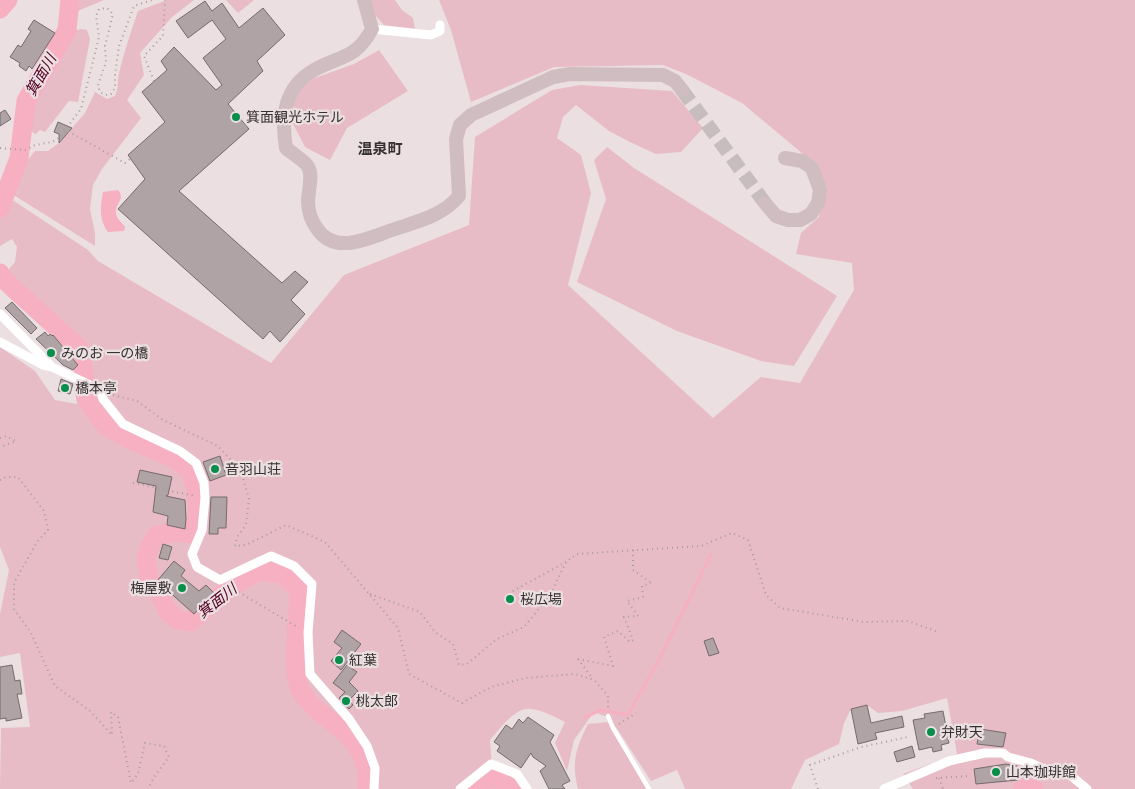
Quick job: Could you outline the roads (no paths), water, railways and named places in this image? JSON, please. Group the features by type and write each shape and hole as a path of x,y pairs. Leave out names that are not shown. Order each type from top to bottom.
{"street":[{"path":"364,0 372,29 365,42 350,55 314,70 301,79 290,92 285,111 283,131 286,148 307,165 310,176 308,204 312,222 321,235 333,243 345,244 385,232 432,216 452,204 459,196 456,139 460,125 471,115 554,77 570,74 663,75 675,80 682,90"},
{"path":"372,29 432,35 440,31 440,25"},
{"path":"765,203 776,216 788,220 800,220 811,214 818,203 820,190 812,168 802,161 785,158"},
{"path":"0,314 52,366 88,384 101,393 103,399 123,424 180,451 196,463 204,483 205,498 202,530 192,554 197,567 220,580 271,556 294,566 312,584 308,633 310,674 349,719 367,746 375,768 374,789"},
{"path":"0,342 43,365 52,366"},
{"path":"884,789 949,761 985,753 1003,753 1008,757 1070,775 1087,789"},
{"path":"460,789 490,764 517,774 527,789"}],"lane":[{"path":"608,716 613,728 650,789"}],"waterway":[{"name":"箕面川","path":"0,9 8,0"},
{"name":"箕面川","path":"0,208 19,158 26,101 67,30 70,0"},
{"name":"箕面川","path":"0,273 1,277 79,348 83,366 85,393 91,407 106,426 129,439 173,458 190,470 196,488 198,515 194,534 172,532 156,536 150,546 146,559 149,578 158,591 168,612 178,620 190,622 241,580 260,571 283,574 299,591 296,644 298,684 309,702 342,730 357,746 365,764 367,789"},
{"path":"584,718 601,710 628,715 662,654 711,554"},
{"name":"箕面川","path":"472,789 493,776 512,789"},
{"name":"箕面川","path":"1023,789 1034,789"}],"tunnel":[{"path":"682,90 765,203"}],"place":[{"name":"箕面観光ホテル","path":"236,117"},
{"name":"みのお 一の橋","path":"51,353"},
{"name":"橋本亭","path":"65,388"},
{"name":"音羽山荘","path":"215,469"},
{"name":"梅屋敷","path":"182,588"},
{"name":"桜広場","path":"510,599"},
{"name":"紅葉","path":"339,660"},
{"name":"桃太郎","path":"346,701"},
{"name":"弁財天","path":"931,732"},
{"name":"山本珈琲館","path":"996,772"}],"district":[{"name":"温泉町","path":"380,149"}]}
